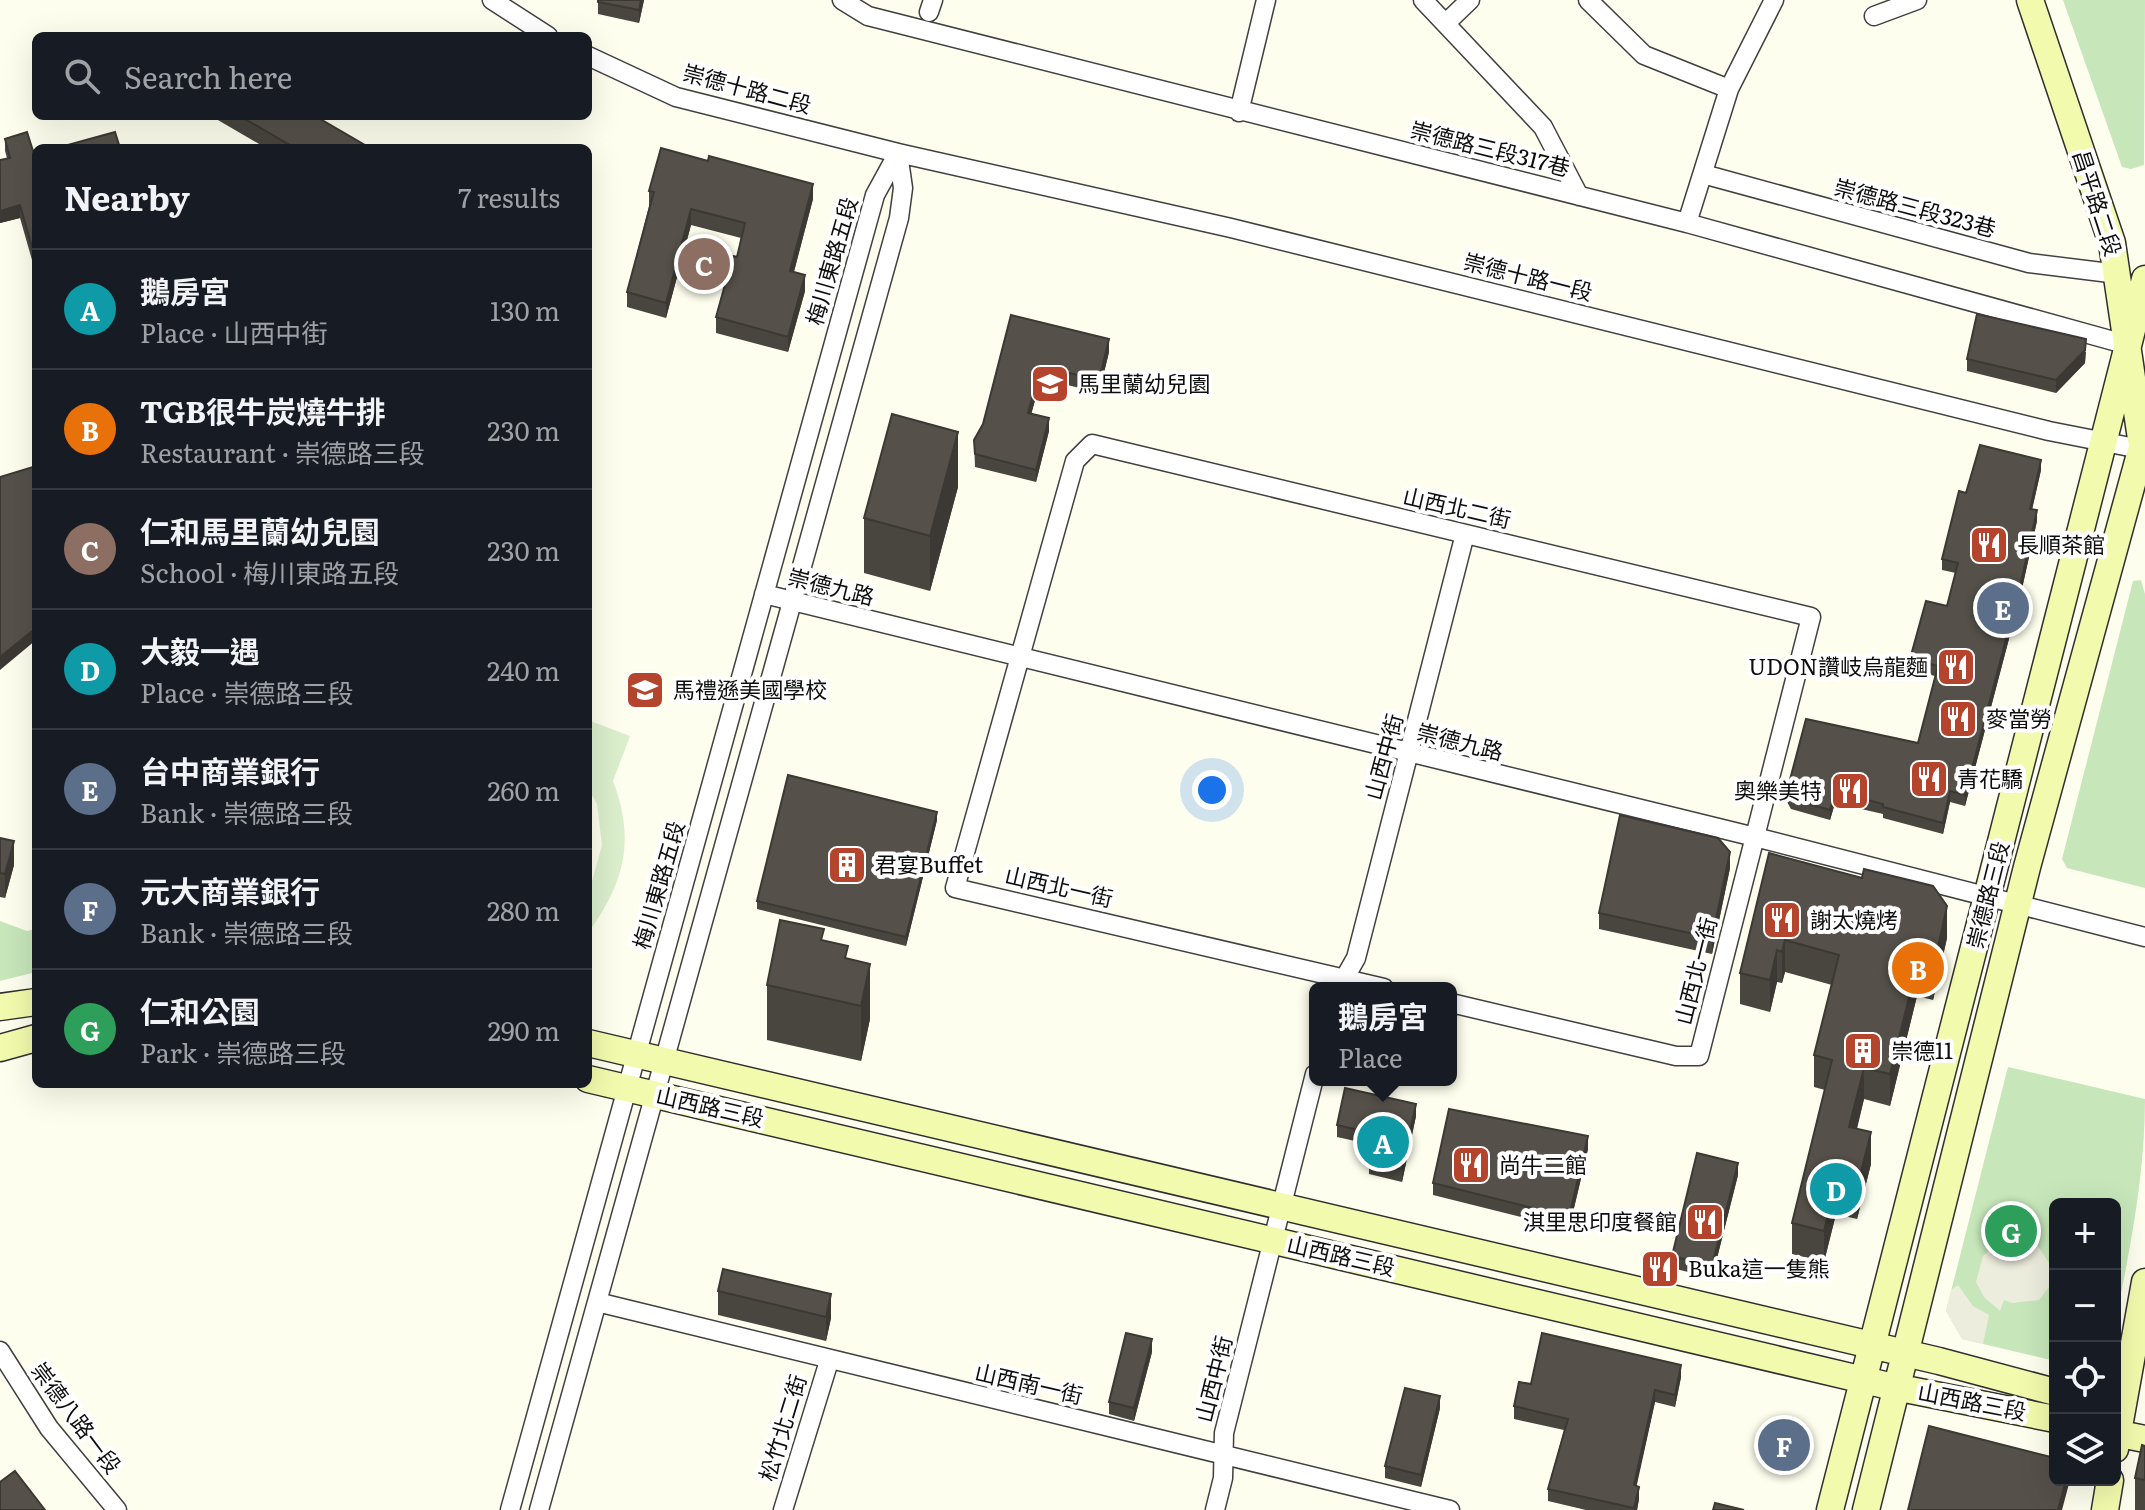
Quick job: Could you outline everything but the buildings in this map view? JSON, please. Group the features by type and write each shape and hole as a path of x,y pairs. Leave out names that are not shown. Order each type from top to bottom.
{"street":[{"path":"492,0 542,32"},
{"name":"崇德路三段317巷","path":"842,0 868,16 1687,223 2128,345"},
{"path":"1239,112 1266,0"},
{"path":"1423,0 1543,127 1579,196"},
{"path":"1446,23 1470,0"},
{"path":"1588,0 1644,55 1729,89"},
{"path":"1687,223 1729,89 1774,0"},
{"path":"1874,16 1917,0"},
{"name":"昌平路二段","path":"2030,0 2112,243 2144,449"},
{"name":"崇德十路二段","path":"592,58 676,97 898,153"},
{"path":"539,1510 903,203 898,153"},
{"name":"崇德十路一段","path":"898,153 1195,220 2104,442 2144,449"},
{"name":"梅川東路五段","path":"510,1510 875,195 898,153"},
{"name":"崇德路三段323巷","path":"1703,174 2029,263 2118,274"},
{"name":"崇德路三段","path":"1830,1510 2145,279"},
{"name":"山西北二街","path":"1020,658 1075,461 1092,444 1811,617 1755,837"},
{"name":"崇德路三段","path":"1866,1510 2018,907 2144,449"},
{"name":"山西中街","path":"1342,982 1356,958 1465,534"},
{"name":"崇德九路","path":"764,594 1755,837 2018,907 2145,937"},
{"name":"山西北一街","path":"1020,658 955,888 1337,982"},
{"name":"山西北一街","path":"1457,1004 1676,1056 1699,1056 1755,837"},
{"path":"0,1007 32,1003"},
{"path":"0,1048 32,1039"},
{"name":"山西路三段","path":"592,1044 1873,1346 2049,1390"},
{"name":"山西路三段","path":"592,1080 1898,1388 2049,1418"},
{"name":"山西中街","path":"1215,1510 1223,1478 1224,1433 1312,1086"},
{"path":"2145,1282 2122,1424 2145,1439"},
{"name":"山西南一街","path":"597,1302 1450,1510"},
{"name":"崇德八路一段","path":"0,1351 49,1428 117,1510"},
{"name":"松竹北二街","path":"783,1510 829,1361"},
{"path":"2105,1510 2109,1486"}],"green space":[{"path":"2063,0 2145,0 2144,165 2131,169 2122,167"},
{"path":"2141,580 2145,594 2145,888 2067,868 2062,859 2133,581"},
{"path":"592,722 630,736 613,781 624,823 623,861 610,897 592,927 592,881 602,845 597,804 592,795"},
{"path":"0,921 27,931 32,930 32,973 0,981"},
{"path":"2008,1067 2145,1099 2139,1184 2121,1292 2121,1198 2049,1198 2049,1360 1962,1339 1946,1311"}],"shaded area":[{"path":"2026,1238 2036,1243 2049,1263 2049,1287 2039,1300 2012,1303 2004,1300 2000,1311 1984,1297 1976,1282 1983,1256 2002,1240"},
{"path":"1958,1285 1973,1306 1989,1315 1983,1344 1962,1339 1946,1311 1951,1290"}],"place":[{"name":"仁和馬里蘭幼兒園","path":"704,264"},
{"name":"馬里蘭幼兒園","path":"1050,384"},
{"name":"長順茶館","path":"1989,545"},
{"name":"台中商業銀行","path":"2003,608"},
{"name":"UDON讚岐烏龍麵","path":"1956,667"},
{"name":"馬禮遜美國學校","path":"645,690"},
{"name":"麥當勞","path":"1958,719"},
{"name":"青花驕","path":"1929,779"},
{"name":"奧樂美特","path":"1850,791"},
{"name":"君宴Buffet","path":"847,865"},
{"name":"謝太燒烤","path":"1782,920"},
{"name":"TGB很牛炭燒牛排","path":"1918,968"},
{"name":"崇德11","path":"1863,1051"},
{"name":"鵝房宮","path":"1383,1142"},
{"name":"尚牛二館","path":"1471,1165"},
{"name":"大毅一遇","path":"1836,1189"},
{"name":"淇里思印度餐館","path":"1705,1222"},
{"name":"仁和公園","path":"2011,1231"},
{"name":"Buka這一隻熊","path":"1660,1269"},
{"name":"元大商業銀行","path":"1784,1445"}]}
